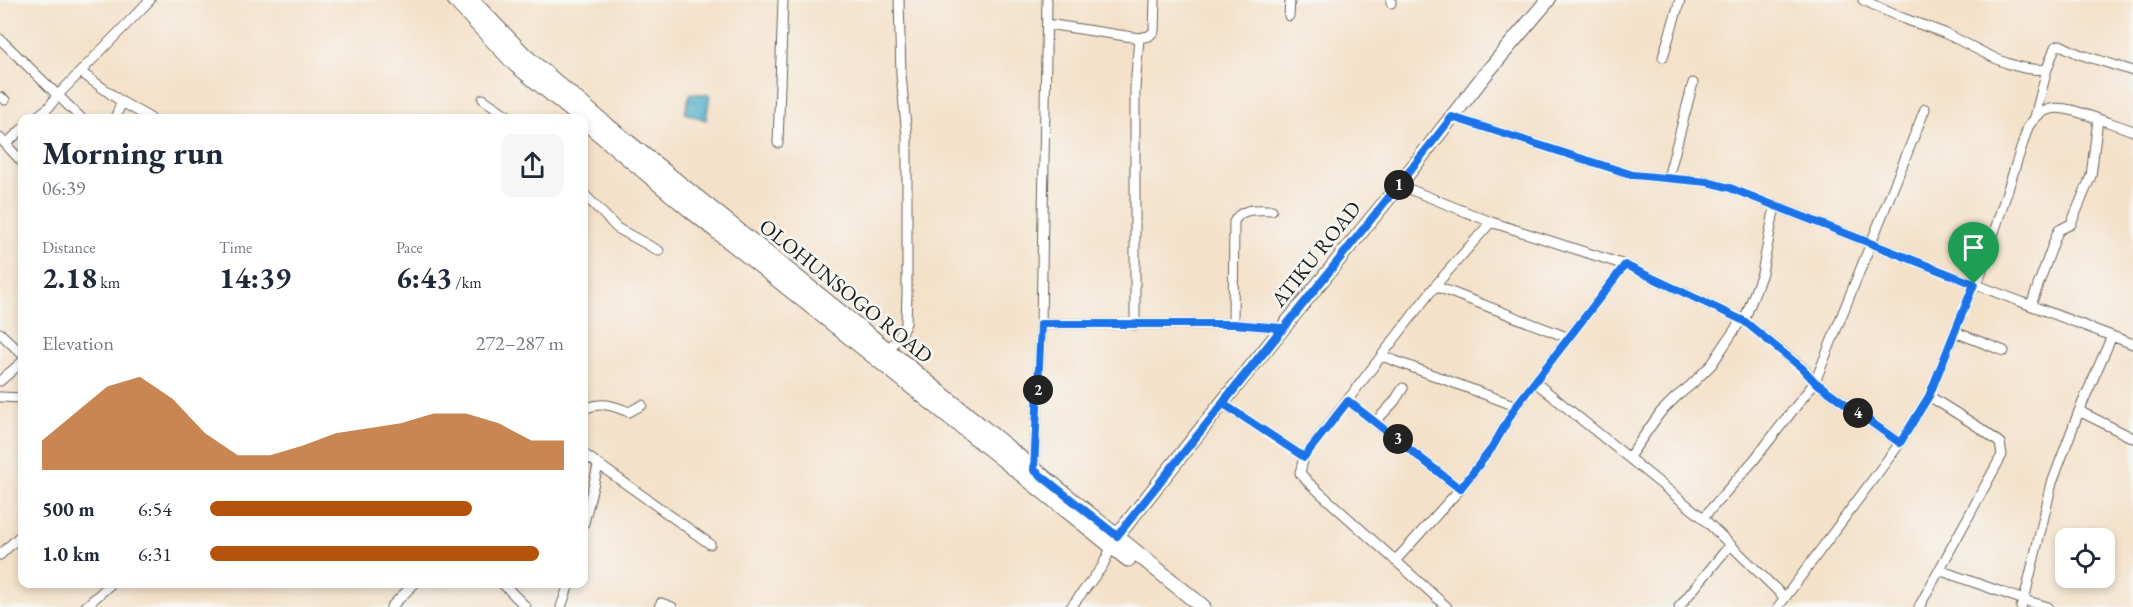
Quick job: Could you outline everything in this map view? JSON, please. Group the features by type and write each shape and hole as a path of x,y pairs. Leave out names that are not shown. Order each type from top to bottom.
{"main road":[{"name":"OLOHUNSOGO ROAD","path":"455,0 516,65 575,114"},
{"name":"OLOHUNSOGO ROAD","path":"471,0 525,56 586,114"},
{"name":"OLOHUNSOGO ROAD","path":"588,116 689,209 1114,541 1203,607"},
{"name":"OLOHUNSOGO ROAD","path":"588,122 600,127 887,350 1034,470 1187,607"}],"street":[{"path":"40,114 150,0"},
{"path":"778,143 783,0"},
{"path":"887,350 898,339 906,323 907,294 907,136 901,75 899,0"},
{"path":"1034,470 1041,324 1047,0"},
{"path":"1047,24 1138,39 1149,36 1154,31 1155,0"},
{"path":"1289,16 1290,0"},
{"name":"ATIKU ROAD","path":"1114,541 1480,81 1548,0"},
{"path":"1663,57 1680,0"},
{"path":"1863,0 1904,19 1926,25 2000,61 2018,67 2047,69"},
{"path":"0,39 77,114"},
{"path":"1135,325 1135,88 1138,39"},
{"path":"2035,117 2055,47 2060,45 2079,54 2133,71"},
{"path":"81,73 143,114"},
{"path":"1668,178 1693,83"},
{"path":"483,99 505,114"},
{"path":"117,114 122,102"},
{"path":"1778,607 1900,443 1929,396 1976,285 2028,127 2035,117 2043,111 2065,108 2133,131"},
{"path":"1703,518 1754,460 1815,382 1924,110"},
{"path":"1452,117 1633,175 1719,185 2133,344"},
{"path":"2031,305 2055,236 2059,230 2071,224 2091,176 2098,119"},
{"path":"18,132 3,141 18,158"},
{"path":"1399,185 1491,222 1625,265 1743,320 1802,368 1815,382 1900,443"},
{"path":"588,198 617,228 659,251"},
{"path":"1629,457 1660,412 1712,363 1743,320 1762,273 1775,206"},
{"path":"1233,324 1234,222 1237,215 1245,210 1272,210"},
{"path":"1447,607 1300,473 1304,457 1435,286 1491,222"},
{"path":"1395,561 1460,489 1492,448 1516,406 1625,265"},
{"path":"1435,286 1569,338"},
{"path":"1041,324 1233,324 1282,328"},
{"path":"1955,332 2004,351"},
{"path":"0,333 18,350"},
{"path":"2023,604 2052,483 2079,411 2112,336"},
{"path":"1382,356 1516,406"},
{"path":"0,381 18,365"},
{"path":"1534,382 1703,518 1785,598"},
{"path":"1376,421 1394,402 1403,388"},
{"path":"1919,607 2002,455 2000,443 1929,396"},
{"path":"0,397 18,398"},
{"path":"1348,401 1460,489"},
{"path":"588,407 600,403 609,404 629,412 642,405"},
{"path":"1222,403 1304,457"},
{"path":"2079,411 2133,438"},
{"path":"588,457 710,544"},
{"path":"588,507 598,466"},
{"path":"0,555 18,538"},
{"path":"1071,607 1102,567 1114,541"},
{"path":"1679,607 1730,545"},
{"path":"1939,570 2023,604 2048,607"},
{"path":"85,607 106,588"},
{"path":"391,607 410,588"},
{"path":"507,588 526,607"},
{"path":"561,607 568,588"},
{"path":"659,607 661,603 666,603 672,607"}],"water":[{"path":"690,93 710,95 706,120 685,113"}],"route":[{"path":"1974,284 1730,188 1708,182 1633,175 1452,117 1399,185 1282,328 1222,403 1117,536 1034,470 1041,324 1233,324 1282,328 1252,365 1222,403 1304,457 1348,401 1460,489 1492,448 1516,406 1625,265 1744,321 1802,368 1815,382 1900,443 1929,396 1974,284"}]}
